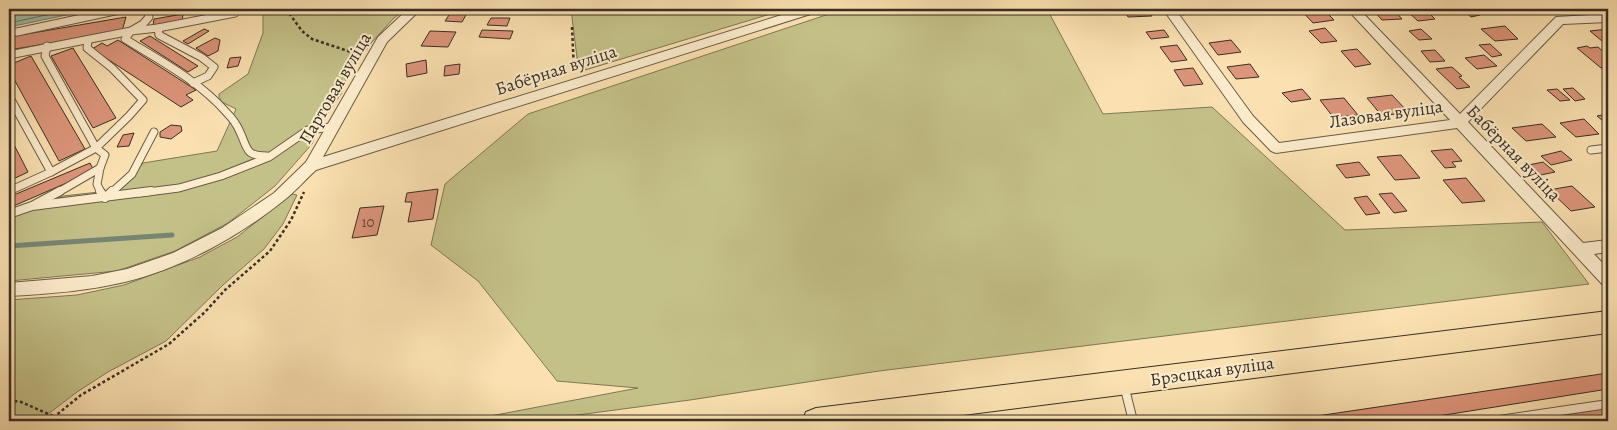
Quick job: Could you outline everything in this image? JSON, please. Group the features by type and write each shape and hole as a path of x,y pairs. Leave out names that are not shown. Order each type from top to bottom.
{"main road":[{"name":"Брэсцкая вуліца","path":"816,421 1608,322"}],"street":[{"name":"Партовая вуліца","path":"311,166 382,40 415,9"},
{"name":"Бабёрная вуліца","path":"311,166 813,9"},
{"name":"Лазовая вуліца","path":"1169,9 1248,119 1276,148 1459,123 1560,20 1608,18"},
{"name":"Бабёрная вуліца","path":"1353,9 1608,279"},
{"path":"9,290 92,282 127,275 179,257 227,232 279,196 311,166"},
{"path":"1581,249 1608,246"}],"lane":[{"path":"9,32 18,32 124,9"},
{"path":"147,9 149,17 143,24 131,31 125,39 192,83 220,106 239,130 247,151 255,156 269,157"},
{"path":"9,54 235,14"},
{"path":"158,28 159,35 169,42 181,46 214,67 208,76 192,83"},
{"path":"9,191 51,172 96,148 126,118 142,106 143,100 112,68 87,48 88,40"},
{"path":"47,46 45,56 96,148 105,155 96,182 97,189 105,198"},
{"path":"9,96 51,172"},
{"path":"9,214 32,206 179,188 221,176 269,157 308,130 332,126"},
{"path":"105,198 132,174 154,132"},
{"path":"1591,150 1608,148"},
{"path":"32,206 100,168"},
{"path":"1123,383 1133,421"},
{"path":"1492,421 1608,404"}],"path":[{"path":"286,9 295,18 302,32 336,50 372,57"},
{"path":"572,27 575,84"},
{"path":"49,421 81,395 170,344 205,312 225,290 270,251 291,220 306,189 294,182"},
{"path":"9,400 21,402 53,416"}],"shaded area":[{"path":"263,9 406,9 394,18 371,43 348,74 341,94 321,123 312,144 275,186 228,223 175,251 117,271 9,281 9,217 63,196 108,191 126,183 143,163 217,151 236,109 222,102 219,94 248,74 263,33"},
{"path":"571,9 787,9 585,70 578,66"},
{"path":"844,9 1047,9 1103,114 1212,107 1345,230 1542,222 1589,284 879,371 690,400 533,421 464,421 638,388 557,381 478,281 431,245 445,184 528,114"},
{"path":"292,194 297,195 283,224 264,249 223,285 166,341 108,372 77,392 39,421 9,421 9,300 77,295 124,285 200,257 237,237"}],"water":[{"path":"9,9 95,9 9,27"}],"building":[{"path":"252,9 252,12 239,14 240,10 204,16 205,10"},
{"path":"1124,9 1148,9 1152,16 1128,17"},
{"path":"1177,9 1201,9 1204,12 1182,15"},
{"path":"1323,9 1334,20 1313,23 1301,10"},
{"path":"1393,9 1402,19 1382,20 1373,10"},
{"path":"1462,9 1472,9 1480,15 1471,17"},
{"path":"1426,10 1435,19 1418,21 1408,12"},
{"path":"451,12 467,13 462,22 445,21"},
{"path":"183,14 182,21 153,26 154,19"},
{"path":"126,17 122,31 9,50 9,37"},
{"path":"491,18 510,18 507,26 487,25"},
{"path":"1505,26 1518,39 1495,41 1481,29"},
{"path":"1325,28 1337,41 1321,43 1309,31"},
{"path":"204,29 209,31 188,44 183,41"},
{"path":"1421,29 1432,39 1419,40 1409,31"},
{"path":"1608,29 1608,46 1590,31"},
{"path":"482,30 513,31 510,39 479,37"},
{"path":"1164,30 1169,37 1151,39 1146,32"},
{"path":"430,31 456,32 448,47 421,46"},
{"path":"150,36 198,66 188,72 140,41"},
{"path":"215,38 220,40 218,51 208,56 196,48"},
{"path":"118,40 196,90 186,95 193,100 181,107 92,49 102,43 107,46"},
{"path":"1231,40 1241,52 1218,55 1209,43"},
{"path":"1490,44 1502,55 1492,57 1479,45"},
{"path":"1177,45 1187,60 1171,62 1160,47"},
{"path":"1587,46 1590,48 1598,47 1608,56 1608,67 1601,68 1577,48"},
{"path":"73,48 116,118 93,128 51,56"},
{"path":"1357,49 1371,64 1355,67 1341,51"},
{"path":"1435,50 1445,61 1430,62 1421,51"},
{"path":"1484,55 1497,66 1477,69 1465,58"},
{"path":"31,56 85,149 59,161 9,70 9,65"},
{"path":"241,57 238,66 227,68 230,58"},
{"path":"426,60 427,73 407,77 406,64"},
{"path":"460,64 459,74 444,76 445,66"},
{"path":"1250,64 1259,77 1236,79 1227,67"},
{"path":"1452,67 1470,87 1457,89 1436,69"},
{"path":"1193,68 1203,84 1184,86 1174,70"},
{"path":"1573,88 1585,99 1575,101 1563,89"},
{"path":"1302,89 1311,99 1291,102 1282,93"},
{"path":"1557,89 1570,100 1560,101 1547,90"},
{"path":"1392,95 1408,112 1382,116 1367,98"},
{"path":"1344,98 1358,115 1333,117 1320,100"},
{"path":"1608,114 1608,125 1597,116"},
{"path":"1584,119 1599,134 1576,137 1560,123"},
{"path":"1542,124 1556,137 1526,141 1512,128"},
{"path":"171,125 181,126 182,131 171,139 160,137 160,132"},
{"path":"134,133 129,146 117,147 123,135"},
{"path":"9,135 28,172 9,181"},
{"path":"1452,149 1462,161 1452,162 1456,167 1445,168 1431,151"},
{"path":"1561,151 1572,160 1551,165 1541,156"},
{"path":"1401,155 1420,178 1395,180 1377,157"},
{"path":"1359,162 1370,175 1346,178 1336,165"},
{"path":"1543,162 1555,172 1536,176 1524,166"},
{"path":"90,163 94,171 9,208 9,197"},
{"path":"1466,178 1485,201 1462,203 1443,180"},
{"path":"1572,186 1595,207 1571,211 1549,190"},
{"path":"438,189 433,219 408,222 412,202 405,202 407,193"},
{"path":"1392,193 1407,211 1394,213 1379,194"},
{"path":"1367,196 1380,213 1366,215 1354,198"},
{"path":"384,206 377,235 352,238 360,208"},
{"path":"1608,373 1608,389 1407,421 1283,421"},
{"path":"1608,408 1608,421 1525,421"}],"waterway":[{"path":"9,246 172,235"}]}
